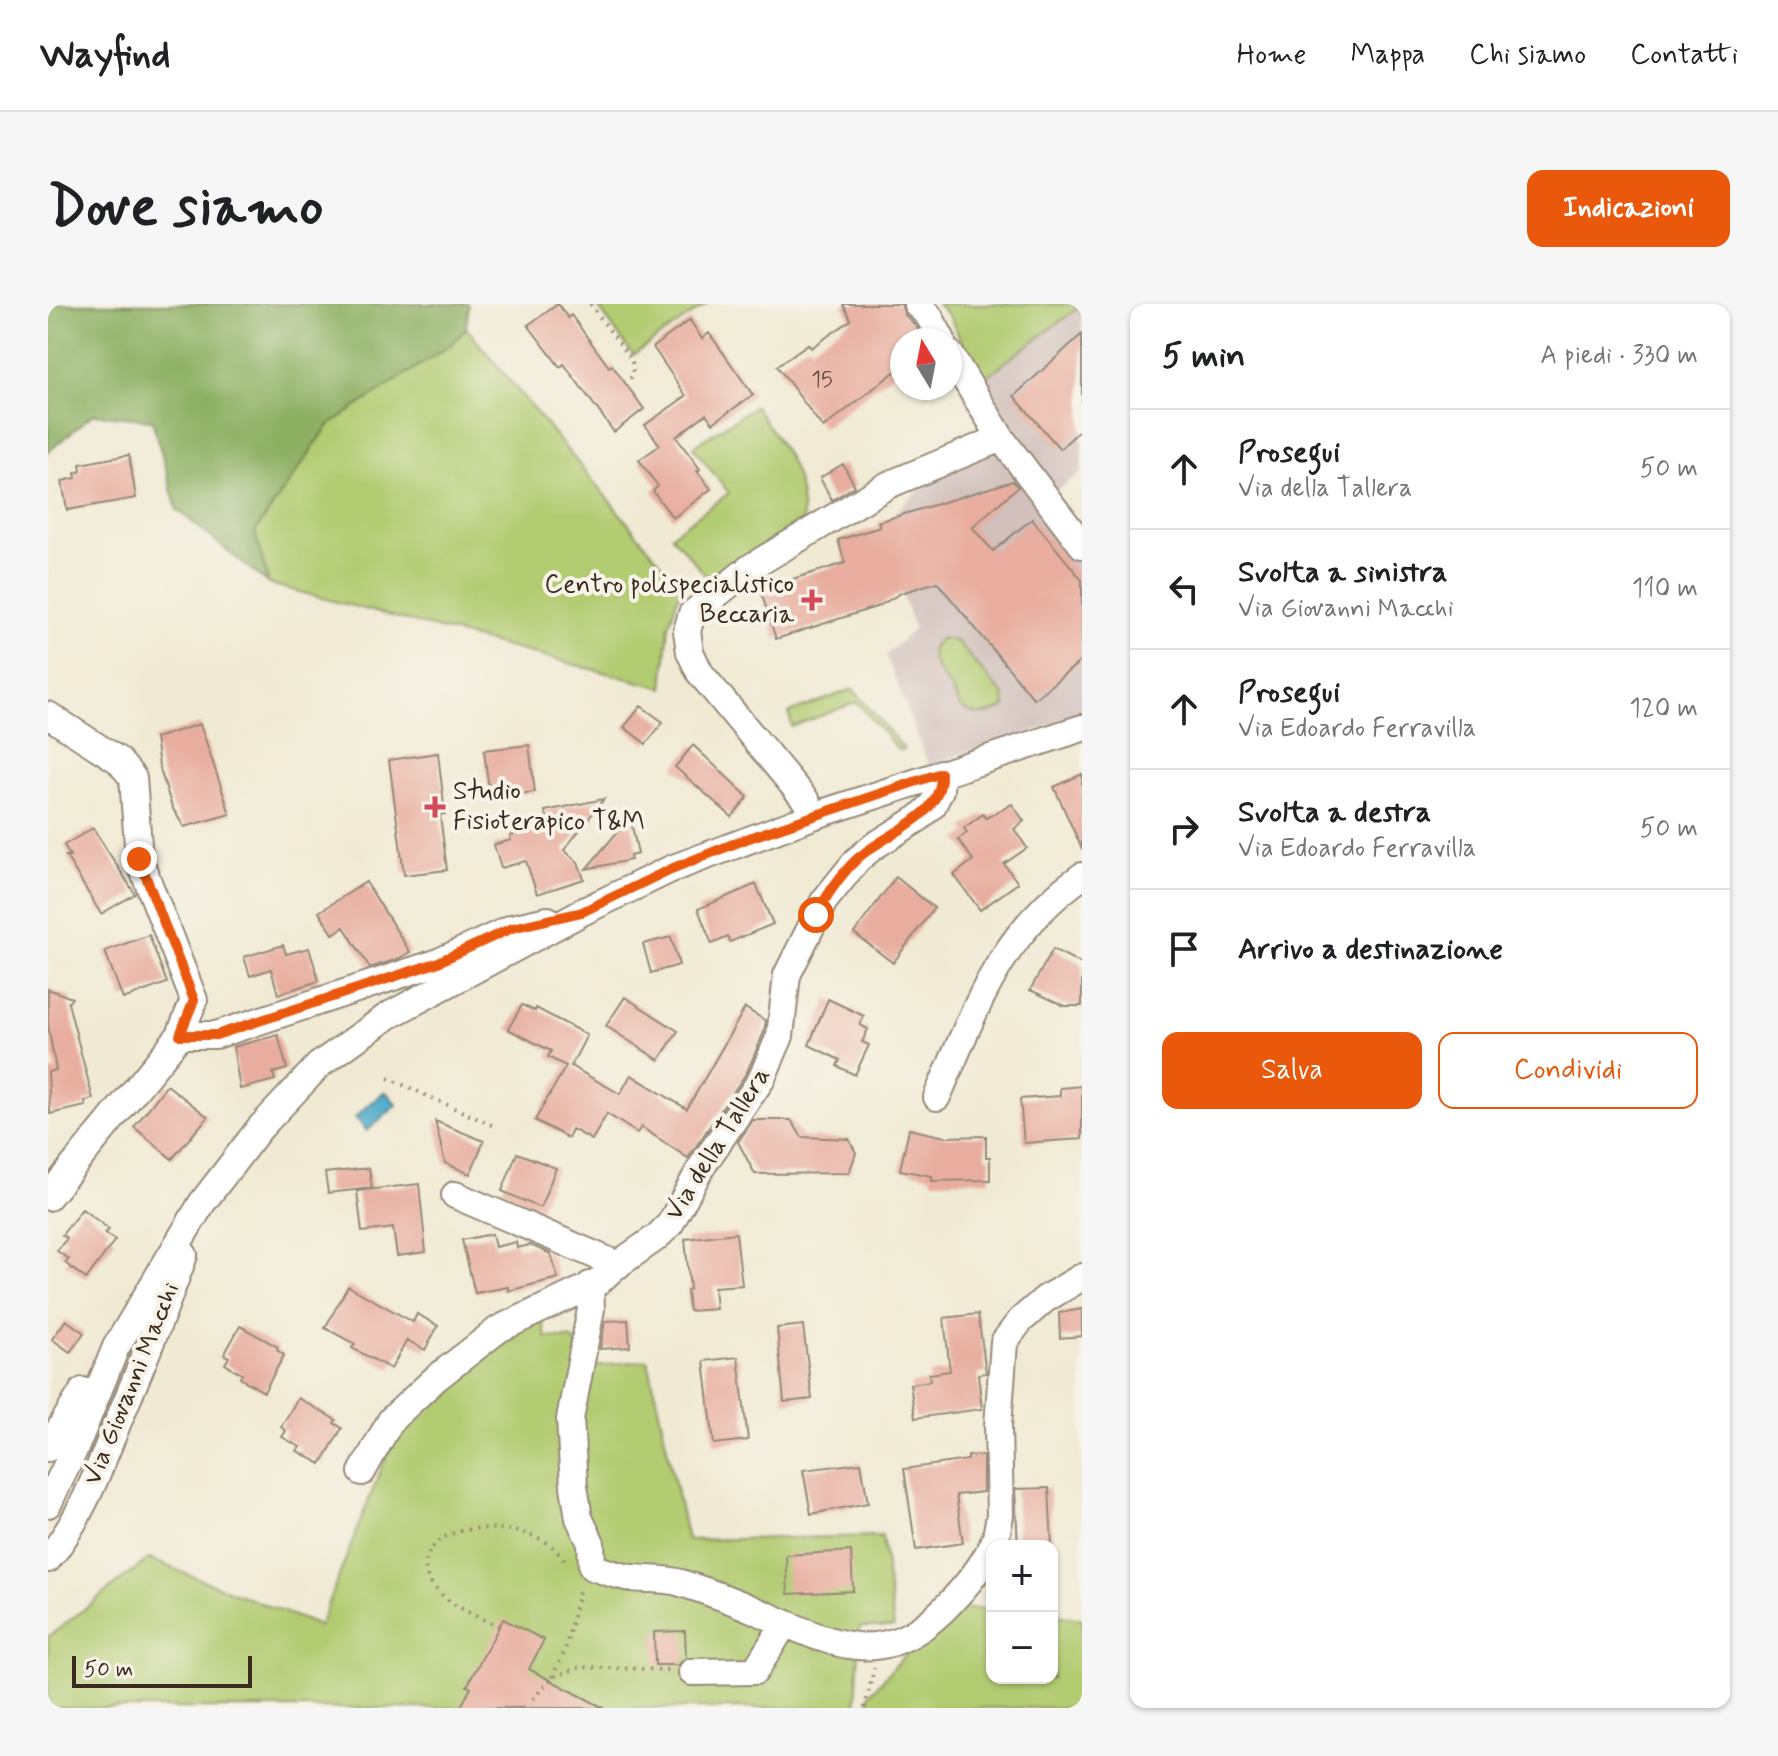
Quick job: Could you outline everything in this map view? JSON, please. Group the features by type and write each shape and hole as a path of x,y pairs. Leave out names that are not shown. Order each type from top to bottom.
{"street":[{"path":"917,304 936,328"},
{"path":"962,374 1001,438 1082,545"},
{"path":"813,816 807,802 700,673 690,652 687,631 692,614 751,567 880,489 1001,438"},
{"path":"48,715 118,760 133,778 139,859 194,1000 180,1035 48,1197"},
{"name":"Via Giovanni Macchi","path":"48,1504 75,1448 116,1347 202,1203 259,1129 319,1065 388,1016 582,912 671,869 813,816 1082,728"},
{"name":"Via della Tallera","path":"362,1472 391,1420 435,1379 499,1329 597,1283 670,1224 702,1166 761,1080 780,1036 787,975 824,901 857,860 933,805 940,790 941,773"},
{"path":"937,1097 986,986 1014,939 1053,896 1082,876"},
{"path":"180,1035 216,1035 436,963 512,928 582,912"},
{"path":"455,1195 618,1265"},
{"name":"Via Giovanni Macchi","path":"48,1559 66,1538 92,1486 165,1311 202,1203"},
{"path":"995,1540 1000,1515 998,1426 1004,1342 1020,1321 1045,1299 1082,1277"},
{"path":"590,1285 591,1309 570,1419 574,1486 579,1518 591,1543 592,1567 629,1578 677,1581 821,1639 868,1646 904,1640 929,1623 958,1595 986,1555"},
{"path":"48,1448 97,1370 116,1347"},
{"path":"48,1519 92,1486"},
{"path":"692,1672 755,1671 785,1623"}],"path":[{"path":"590,304 632,360 633,376 625,383"},
{"path":"388,1078 496,1127"},
{"path":"499,1626 462,1610 441,1595 426,1576 425,1561 441,1538 474,1529 518,1532 549,1543 576,1570 592,1567"},
{"path":"533,1699 552,1677 565,1651 581,1585 592,1567"},
{"path":"865,1708 868,1646"},
{"path":"552,1677 581,1667 644,1667 692,1672"}],"shaded area":[{"path":"1082,304 1082,472 1050,495 1082,535 1082,715 928,765 886,655 914,629 880,527 982,430 962,389"}],"green space":[{"path":"48,304 469,306 466,328 452,344 329,425 255,532 269,584 177,510 152,420 93,414 48,452"},
{"path":"596,304 707,304 633,355"},
{"path":"937,304 1082,304 980,381 962,343 962,328 955,328 950,317"},
{"path":"466,328 681,587 669,626 663,688 269,584 255,532 329,425 452,344"},
{"path":"755,406 795,472 803,521 726,581 707,577 671,535 729,493 693,447"},
{"path":"942,638 956,641 1004,696 1005,707 982,714 959,706 931,653"},
{"path":"853,689 904,749 899,751 857,702 792,727 789,713"},
{"path":"541,1317 546,1337 573,1339 589,1367 648,1360 687,1540 882,1536 894,1627 860,1627 856,1708 48,1708 48,1637 149,1559 319,1626 397,1429 505,1339"},
{"path":"957,1609 986,1609 986,1684 1058,1684 1058,1616 1082,1619 1082,1708 868,1708 870,1694 910,1649"}],"water":[{"path":"385,1091 397,1105 367,1131 355,1117"}],"building":[{"path":"558,304 568,318 571,315 609,367 612,365 644,409 614,432 564,364 560,367 528,325"},
{"path":"843,304 901,304 905,315 917,328 890,328 890,375 823,428 777,366 808,344 811,348 851,320"},
{"path":"690,320 702,339 709,333 753,395 713,423 706,414 676,437 711,489 673,518 653,491 658,486 639,460 660,445 645,425 686,396 653,347"},
{"path":"1082,334 1082,428 1060,449 1014,396"},
{"path":"129,455 136,498 67,510 62,481 76,478 75,473 81,471 80,464"},
{"path":"843,464 855,486 832,500 820,478"},
{"path":"1013,481 1018,487 972,527 993,551 1032,519 1082,580 1082,660 1034,699 937,582 901,593 879,606 776,639 760,589 845,563 838,540 880,527 878,522"},
{"path":"641,706 663,722 646,744 624,727"},
{"path":"200,724 230,814 184,827 172,807 159,766 155,738"},
{"path":"529,745 535,792 490,798 484,750"},
{"path":"693,745 748,797 732,817 675,767"},
{"path":"438,753 445,814 440,815 447,870 404,875 389,760"},
{"path":"1082,774 1082,849 1054,787"},
{"path":"604,799 564,850 578,862 584,879 537,894 526,861 501,868 494,845 511,840 510,836 550,825 545,811"},
{"path":"1012,804 1024,821 1014,829 1027,848 1004,864 1018,883 980,910 954,875 973,860 958,839 967,833 964,828 983,814 986,818"},
{"path":"630,817 638,854 630,856 631,860 586,869"},
{"path":"93,828 135,894 101,914 66,856 70,856 64,845"},
{"path":"896,877 934,908 893,963 854,933"},
{"path":"366,882 410,952 370,968 344,927 333,934 319,912"},
{"path":"756,884 773,924 730,942 728,937 712,944 698,909"},
{"path":"149,935 167,983 123,999 105,951"},
{"path":"671,937 679,965 651,973 643,944"},
{"path":"283,945 286,954 309,948 319,981 278,994 271,969 250,976 244,957"},
{"path":"1053,949 1082,964 1082,1006 1065,1006 1030,990"},
{"path":"48,989 72,998 68,1003 93,1099 85,1101 86,1106 50,1114 48,1072 56,1070 48,1025"},
{"path":"625,997 678,1031 659,1060 606,1026"},
{"path":"828,999 864,1016 860,1025 868,1029 862,1042 869,1045 855,1075 837,1066 840,1060 809,1045"},
{"path":"522,1005 535,1011 536,1008 587,1035 571,1066 620,1094 631,1075 687,1109 745,1008 766,1021 747,1072 688,1158 641,1127 637,1133 607,1114 592,1140 572,1129 568,1138 535,1120 566,1066 548,1057 551,1051 508,1029"},
{"path":"278,1035 287,1069 273,1073 275,1080 240,1089 233,1047"},
{"path":"167,1085 208,1117 172,1159 134,1127"},
{"path":"1082,1086 1082,1139 1024,1143 1020,1099 1060,1096 1060,1088"},
{"path":"753,1120 791,1120 802,1137 849,1139 856,1153 849,1173 755,1174 738,1142"},
{"path":"435,1121 484,1141 470,1174 445,1163"},
{"path":"909,1129 945,1137 986,1136 990,1180 932,1181 932,1176 900,1170"},
{"path":"517,1153 556,1168 540,1208 502,1191"},
{"path":"369,1168 372,1188 328,1193 325,1173"},
{"path":"419,1184 426,1252 397,1256 393,1228 362,1232 357,1191"},
{"path":"82,1209 109,1229 105,1233 115,1240 86,1279 65,1263 69,1259 57,1251 67,1238 62,1235"},
{"path":"736,1233 742,1285 714,1287 716,1309 689,1311 685,1239"},
{"path":"492,1234 495,1247 516,1242 517,1248 530,1245 551,1254 558,1278 508,1291 508,1287 475,1293 462,1240"},
{"path":"348,1286 413,1322 417,1314 438,1326 425,1350 407,1340 391,1369 352,1348 355,1344 325,1328"},
{"path":"1082,1309 1082,1336 1060,1338 1059,1313"},
{"path":"978,1314 986,1373 978,1374 982,1409 915,1418 910,1384 930,1381 929,1374 950,1371 944,1318"},
{"path":"66,1320 84,1333 70,1352 52,1339"},
{"path":"628,1320 630,1347 600,1349 605,1321"},
{"path":"803,1325 812,1399 784,1402 777,1328"},
{"path":"240,1326 278,1347 277,1350 284,1355 264,1392 240,1378 242,1374 225,1364 229,1357 224,1355"},
{"path":"738,1357 748,1440 714,1444 704,1361"},
{"path":"298,1398 336,1420 334,1423 342,1428 321,1464 297,1451 300,1447 282,1437 286,1431 281,1427"},
{"path":"983,1455 983,1492 956,1495 963,1543 916,1550 904,1469"},
{"path":"861,1463 868,1503 811,1514 803,1470"},
{"path":"1049,1488 1052,1540 1018,1540 1015,1489"},
{"path":"851,1551 853,1591 788,1594 786,1555"},
{"path":"503,1619 544,1640 529,1669 604,1708 460,1708 471,1688 467,1686"},
{"path":"685,1631 686,1658 678,1665 655,1665 654,1632"}],"place":[{"name":"Centro polispecialistico Beccaria","path":"812,600"},
{"name":"Studio Fisioterapico T&M","path":"435,807"}],"route":[{"path":"139,859 194,1000 180,1035 216,1035 436,963 512,928 582,912 671,869 746,839 941,773 940,790 933,805 857,860 833,888 816,915"}]}
